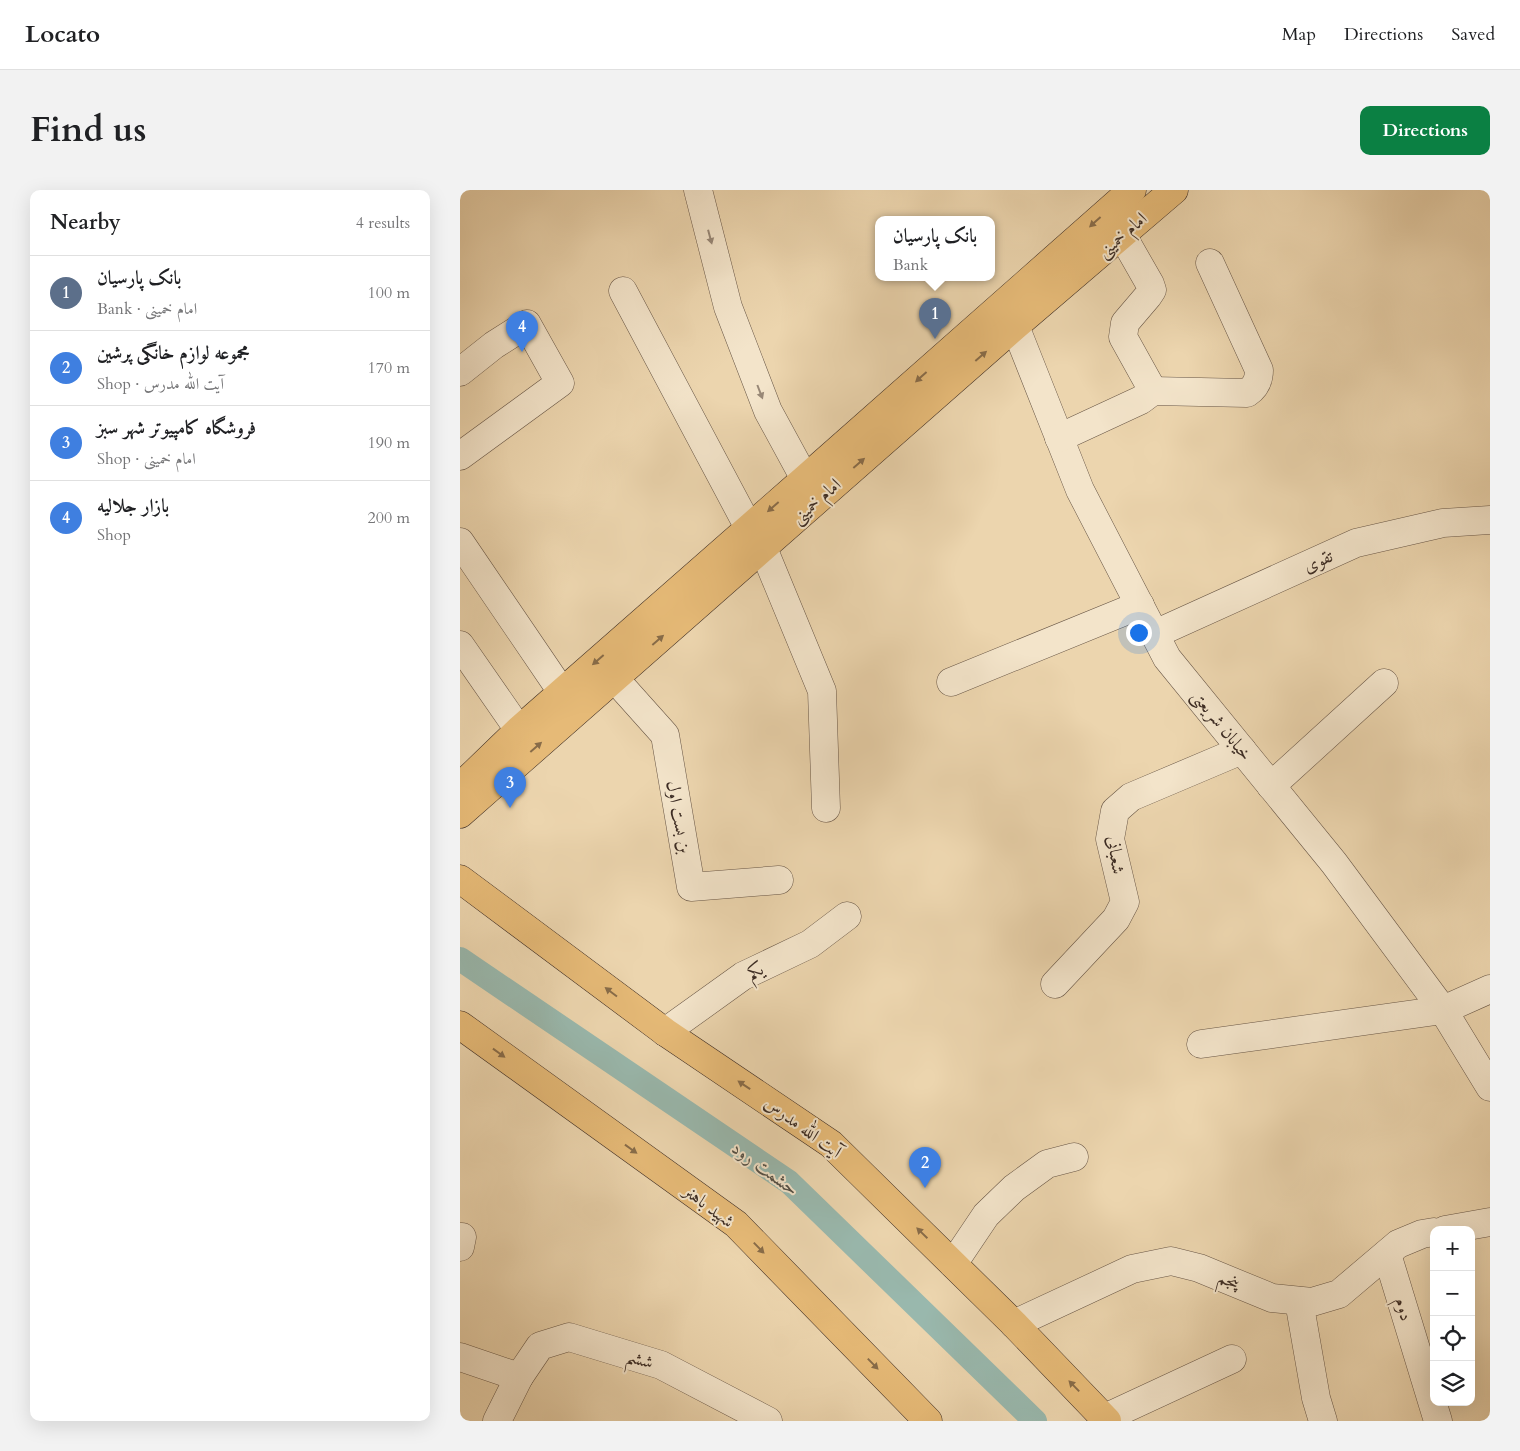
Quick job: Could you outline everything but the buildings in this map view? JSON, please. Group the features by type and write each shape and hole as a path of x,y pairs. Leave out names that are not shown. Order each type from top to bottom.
{"main road":[{"name":"امام خمینی","path":"460,814 614,678 756,538 805,479 1132,190"},
{"name":"امام خمینی","path":"460,787 562,692 756,538 1015,326 1174,190"},
{"name":"آیت الله مدرس","path":"460,879 665,1032 831,1144 1014,1324 1106,1420"},
{"name":"شهید باهنر","path":"460,1025 736,1224 928,1421"}],"street":[{"path":"698,190 728,307 768,412 805,479"},
{"path":"1122,235 1152,290 1125,323 1123,337 1153,391"},
{"path":"1059,438 1141,400 1153,391 1247,393 1253,389 1258,382 1259,370 1210,263"},
{"path":"623,291 756,538 822,691 826,808"},
{"path":"460,372 494,345 527,324 560,383 460,456"},
{"name":"خیابان شریعتی","path":"1015,326 1080,490 1168,658 1334,863 1443,1010 1490,1087"},
{"name":"تقوی","path":"1155,634 1356,543 1443,523 1490,520"},
{"path":"460,542 562,692"},
{"path":"951,682 1140,605"},
{"path":"460,645 519,730"},
{"name":"بن بست اول","path":"614,678 665,735 691,887 779,880"},
{"path":"1271,786 1384,682"},
{"name":"شعبانی","path":"1055,984 1116,919 1125,902 1110,839 1115,811 1131,797 1242,750"},
{"name":"یکم","path":"665,1032 743,976 810,944 847,916"},
{"path":"1201,1044 1443,1010 1490,989"},
{"path":"953,1264 986,1215 1014,1188 1047,1164 1074,1157"},
{"path":"1468,1226 1490,1222"},
{"name":"پنجم","path":"1014,1324 1132,1269 1171,1261 1200,1268 1272,1298 1312,1302 1339,1294 1398,1244 1430,1233"},
{"name":"دوم","path":"1386,1254 1438,1421"},
{"path":"1298,1301 1316,1398 1323,1421"},
{"name":"ششم","path":"497,1421 518,1377 540,1346 569,1337 661,1365 768,1421"},
{"path":"460,1357 518,1377"},
{"path":"1106,1420 1232,1359"}],"waterway":[{"name":"حشمت رود","path":"460,959 789,1182 1035,1421"}],"place":[{"name":"بانک پارسیان","path":"935,339"},
{"name":"بازار جلالیه","path":"522,352"},
{"name":"فروشگاه کامپیوتر شهر سبز","path":"510,808"},
{"name":"مجموعه لوازم خانگی پرشین","path":"925,1188"}]}
